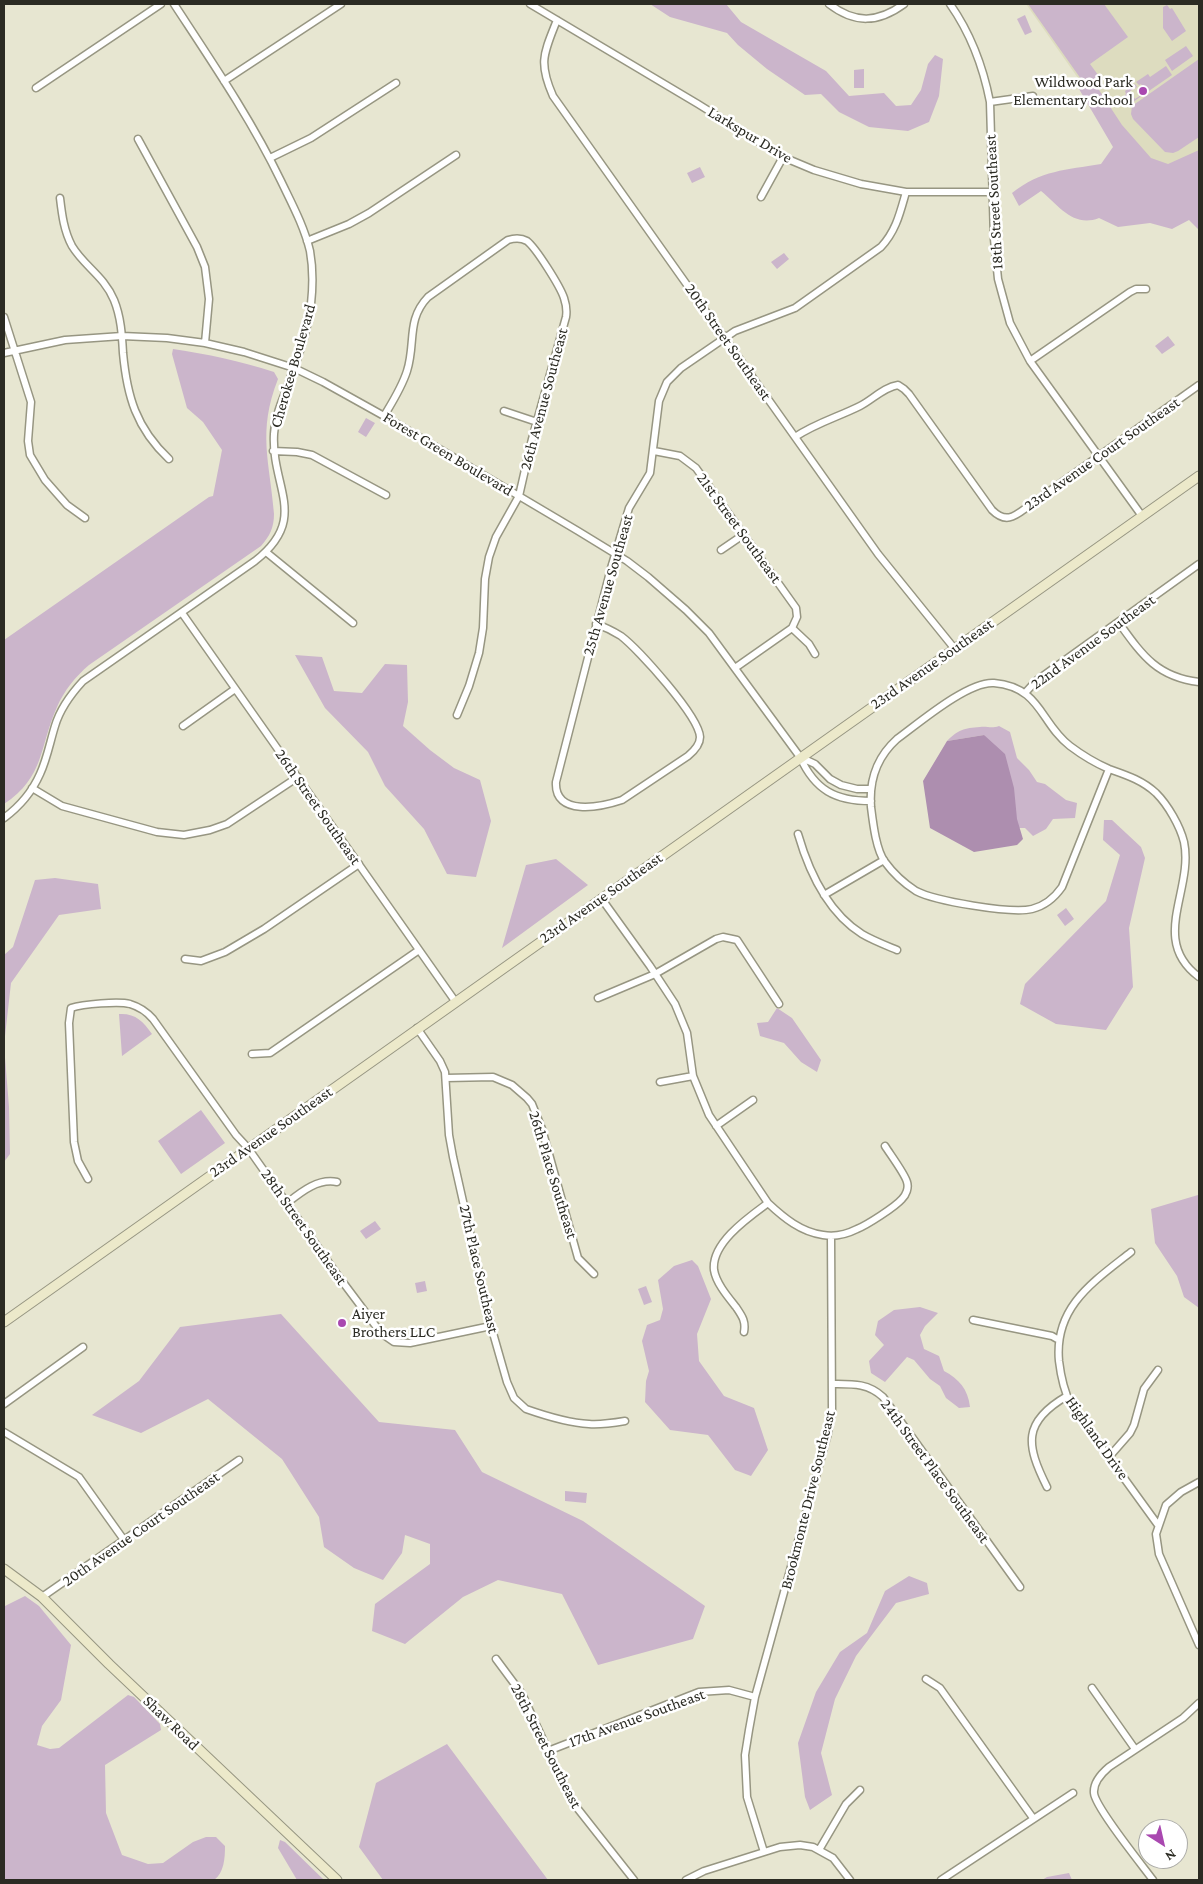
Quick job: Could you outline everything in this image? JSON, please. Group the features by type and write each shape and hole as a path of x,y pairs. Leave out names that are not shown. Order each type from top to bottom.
{"street":[{"path":"36,88 161,4"},
{"name":"Cherokee Boulevard","path":"4,818 17,808 32,788 45,763 58,717 66,702 77,688 97,670 266,552 278,538 284,526 285,511 273,451 274,430 278,410 306,332 311,305 312,271 307,241 299,218 270,158 224,81 174,4"},
{"path":"224,81 341,4"},
{"name":"Larkspur Drive","path":"530,4 783,157 814,170 861,184 906,192 993,192"},
{"path":"829,4 842,13 865,19 886,14 904,4"},
{"name":"18th Street Southeast","path":"950,4 971,37 983,70 990,102 994,239 998,279 1010,323 1030,361 1142,516"},
{"name":"20th Street Southeast","path":"557,20 543,62 546,81 553,96 878,554 954,648"},
{"path":"270,158 311,138 396,82"},
{"path":"990,102 1033,96"},
{"path":"138,139 202,257 209,299 205,343"},
{"path":"307,241 349,224 370,213 456,155"},
{"path":"761,198 783,157"},
{"name":"25th Avenue Southeast","path":"596,624 606,627 622,637 658,674 694,723 700,736 699,743 688,756 622,800 613,803 576,807 566,804 560,799 556,792 556,782 610,568 629,508 650,473 659,401 667,382 682,368 743,326 795,308 881,247 898,222 906,192"},
{"path":"60,198 68,236 77,252 97,273 111,293 120,316 126,382 134,408 146,434 168,458"},
{"name":"26th Avenue Southeast","path":"384,416 406,374 414,320 422,304 428,297 508,240 514,238 526,240 542,261 563,295 566,312 519,496 496,537 489,557 485,579 483,628 479,652 470,686 457,715"},
{"path":"1030,361 1125,295 1136,289 1146,289"},
{"path":"4,317 31,402 28,442 30,455 45,480 66,505 85,518"},
{"name":"Forest Green Boulevard","path":"4,353 65,340 122,336 167,338 205,343 244,352 294,368 323,382 384,416 616,554 648,577 709,633 800,757"},
{"name":"23rd Avenue Court Southeast","path":"795,437 814,425 860,406 888,388 898,385 909,394 992,510 1003,518 1015,515 1199,384"},
{"path":"504,411 537,422"},
{"path":"273,451 312,455 386,495"},
{"name":"21st Street Southeast","path":"654,451 680,456 692,464 796,608 797,617 792,628"},
{"name":"23rd Avenue Southeast","path":"4,1322 1199,476"},
{"path":"721,550 743,535"},
{"path":"266,552 353,624"},
{"name":"22nd Avenue Southeast","path":"1109,769 1065,881 1057,893 1035,908 1012,910 945,900 914,889 900,879 884,860 877,841 871,789 876,766 888,747 897,739 969,689 983,684 994,683 1019,689 1025,693 1036,681 1199,564"},
{"name":"26th Street Southeast","path":"182,612 455,1001"},
{"path":"1119,623 1138,650 1153,665 1178,678 1199,682"},
{"path":"735,668 792,628 809,644 815,654"},
{"path":"183,726 235,689"},
{"path":"1025,693 1065,741 1079,753 1109,769 1126,774 1147,786 1156,793 1167,807 1184,842 1186,865 1176,920 1176,944 1186,964 1199,977"},
{"path":"800,757 815,764 822,772 841,785 857,789 871,789"},
{"path":"800,757 807,774 828,792 856,801 871,801"},
{"path":"32,788 62,806 157,832 184,835 210,830 227,824 298,777"},
{"path":"798,834 804,855 824,895 838,914 858,931 897,950"},
{"path":"824,895 884,860"},
{"path":"185,960 201,961 225,952 264,929 359,864"},
{"path":"601,898 675,1004 689,1041 693,1076 709,1115 768,1202 798,1227 814,1233 831,1236 857,1230 902,1200 907,1190 907,1181 885,1146"},
{"path":"598,998 655,974 716,939 729,937 737,940 744,949 779,1004"},
{"path":"252,1054 270,1053 419,950"},
{"name":"28th Street Southeast","path":"88,1179 78,1161 74,1142 69,1023 71,1008 86,1005 128,1003 143,1010 153,1019 236,1135 248,1148 376,1328 387,1338 399,1343 410,1343 491,1326"},
{"name":"27th Place Southeast","path":"417,1028 440,1061 446,1078 449,1135 491,1326 511,1393 522,1407 536,1413 588,1424 625,1421"},
{"path":"660,1082 693,1076"},
{"name":"26th Place Southeast","path":"446,1078 493,1077 512,1086 532,1104 542,1129 578,1258 594,1274"},
{"path":"716,1126 753,1100"},
{"path":"287,1203 316,1184 329,1180 337,1182"},
{"path":"744,1332 745,1320 724,1291 715,1274 715,1260 722,1244 730,1234 768,1202"},
{"name":"Brookmonte Drive Southeast","path":"764,1852 747,1797 746,1746 755,1697 828,1433 832,1410 831,1236"},
{"name":"Highland Drive","path":"1131,1252 1100,1276 1078,1298 1068,1314 1060,1331 1061,1377 1071,1405 1158,1525"},
{"path":"973,1320 1052,1336 1059,1340"},
{"path":"4,1404 83,1347"},
{"path":"1109,1456 1130,1433 1144,1389 1158,1370"},
{"name":"24th Street Place Southeast","path":"832,1384 858,1384 872,1389 883,1397 1020,1588"},
{"path":"1046,1487 1033,1454 1032,1438 1034,1429 1042,1413 1067,1396"},
{"path":"4,1432 79,1477 124,1540"},
{"name":"20th Avenue Court Southeast","path":"42,1597 239,1460"},
{"path":"1199,1482 1171,1499 1166,1505 1158,1525 1156,1542 1159,1554 1199,1645"},
{"name":"Shaw Road","path":"4,1569 42,1597 109,1664 336,1880"},
{"name":"28th Street Southeast","path":"496,1659 522,1694 574,1804 634,1880"},
{"path":"926,1678 940,1688 1033,1818"},
{"path":"1092,1688 1135,1749"},
{"name":"17th Avenue Southeast","path":"548,1751 700,1692 729,1690 755,1697"},
{"path":"1153,1880 1100,1808 1093,1791 1102,1772 1135,1749 1196,1712 1199,1703"},
{"path":"819,1850 846,1804 860,1790"},
{"path":"941,1880 1073,1793"},
{"path":"686,1880 704,1871 791,1845 806,1846 819,1850 833,1858 850,1880"}],"shaded area":[{"path":"650,4 726,4 741,22 826,71 849,96 884,93 896,106 911,105 921,90 928,64 935,55 943,59 939,96 929,122 908,131 869,127 839,112 821,94 805,95 767,69 738,45 727,33 670,17"},
{"name":"Wildwood Park Elementary School","path":"1026,4 1199,4 1199,177 1165,202"},
{"path":"1028,4 1104,4 1128,37 1090,64 1101,79 1081,79"},
{"path":"1167,5 1170,9 1172,8 1186,31 1172,41 1163,28 1163,7"},
{"path":"1025,15 1032,32 1025,35 1017,19"},
{"path":"1186,46 1193,56 1172,71 1165,60"},
{"path":"1199,59 1199,137 1178,151 1173,153 1165,152 1133,119 1131,114 1132,106"},
{"path":"1166,66 1172,75 1130,104 1124,96 1126,94 1125,91 1135,84 1137,87 1130,91 1135,99 1146,92 1141,84 1139,85 1136,82 1148,74 1150,77"},
{"path":"864,69 864,88 854,88 854,70"},
{"path":"1097,87 1122,125 1151,158 1168,164 1199,150 1199,230 1189,220 1172,229 1150,223 1118,227 1099,218 1082,220 1067,214 1041,191 1019,206 1012,193 1023,185 1054,172 1101,164 1113,147 1079,89"},
{"path":"700,167 705,177 692,183 687,173"},
{"path":"784,253 789,259 777,269 771,262"},
{"path":"1168,336 1175,345 1162,354 1155,346"},
{"path":"173,349 223,358 261,368 274,372 278,379 268,415 266,431 274,514 271,531 261,546 89,665 79,674 57,707 34,772 17,794 4,804 4,640 213,496 222,450 203,422 187,408 172,354"},
{"path":"366,418 375,423 366,437 358,432"},
{"path":"295,655 322,657 334,691 362,693 385,664 407,665 408,702 403,726 454,768 480,780 491,821 476,877 447,874 424,829 385,786 368,752 325,708"},
{"path":"999,726 1010,732 1017,758 1029,770 1037,782 1045,784 1066,800 1077,803 1075,818 1053,819 1046,829 1033,836 1025,828 1019,828 984,735 947,741 965,729"},
{"path":"984,735 1005,754 1014,788 1017,819 1023,839 1017,845 974,852 930,828 923,781 947,741"},
{"path":"1104,820 1112,820 1141,847 1145,858 1129,928 1133,987 1106,1030 1056,1024 1020,1004 1025,984 1106,901 1120,855 1103,840"},
{"path":"556,859 588,885 502,948 526,865"},
{"path":"55,878 98,884 101,909 59,915 11,983 4,1045 4,955 13,947 35,880"},
{"path":"1066,908 1074,919 1065,926 1057,915"},
{"path":"777,1008 792,1018 821,1060 817,1072 801,1062 784,1043 760,1036 757,1023 768,1022"},
{"path":"119,1014 134,1016 152,1034 122,1056"},
{"path":"4,1045 9,1107 10,1154 4,1162"},
{"path":"201,1110 225,1143 181,1174 158,1141"},
{"path":"1198,1195 1199,1308 1184,1297 1177,1276 1155,1243 1151,1209"},
{"path":"375,1221 381,1229 366,1239 360,1231"},
{"path":"692,1260 698,1266 711,1299 697,1334 699,1361 724,1396 754,1408 768,1450 751,1476 735,1470 708,1435 670,1430 645,1402 646,1381 649,1371 642,1341 647,1325 660,1320 663,1309 658,1280 674,1266"},
{"path":"425,1281 427,1291 417,1293 415,1283"},
{"path":"646,1286 652,1302 644,1305 638,1289"},
{"path":"920,1307 938,1313 925,1326 920,1335 924,1349 939,1356 944,1371 962,1385 970,1407 959,1408 946,1398 940,1386 930,1379 914,1360 907,1357 885,1382 871,1373 869,1361 884,1345 875,1335 878,1321 894,1310"},
{"path":"281,1314 379,1422 455,1430 482,1472 583,1521 705,1606 693,1639 598,1665 562,1594 498,1580 463,1597 405,1644 372,1631 375,1604 430,1564 430,1544 405,1535 402,1553 383,1580 354,1568 324,1547 319,1517 282,1459 208,1399 141,1433 92,1415 139,1381 180,1327"},
{"path":"565,1491 587,1493 586,1503 565,1501"},
{"path":"909,1576 927,1583 929,1594 896,1603 856,1656 835,1699 821,1753 832,1795 810,1810 805,1797 798,1743 816,1692 840,1652 867,1633 885,1591"},
{"path":"25,1596 39,1606 71,1645 61,1700 42,1726 37,1745 50,1749 59,1748 128,1695 134,1697 160,1724 161,1730 105,1765 106,1813 122,1855 148,1864 163,1863 193,1842 206,1837 216,1837 225,1846 225,1851 222,1869 214,1880 4,1880 4,1609 5,1606"},
{"path":"447,1744 548,1880 383,1880 359,1847 376,1783"},
{"path":"280,1840 285,1842 324,1880 297,1880 278,1848"},
{"path":"1069,1873 1072,1880 1042,1880 1047,1877"}],"place":[{"name":"Wildwood Park Elementary School","path":"1143,91"},
{"name":"Aiyer Brothers LLC","path":"342,1323"}]}
